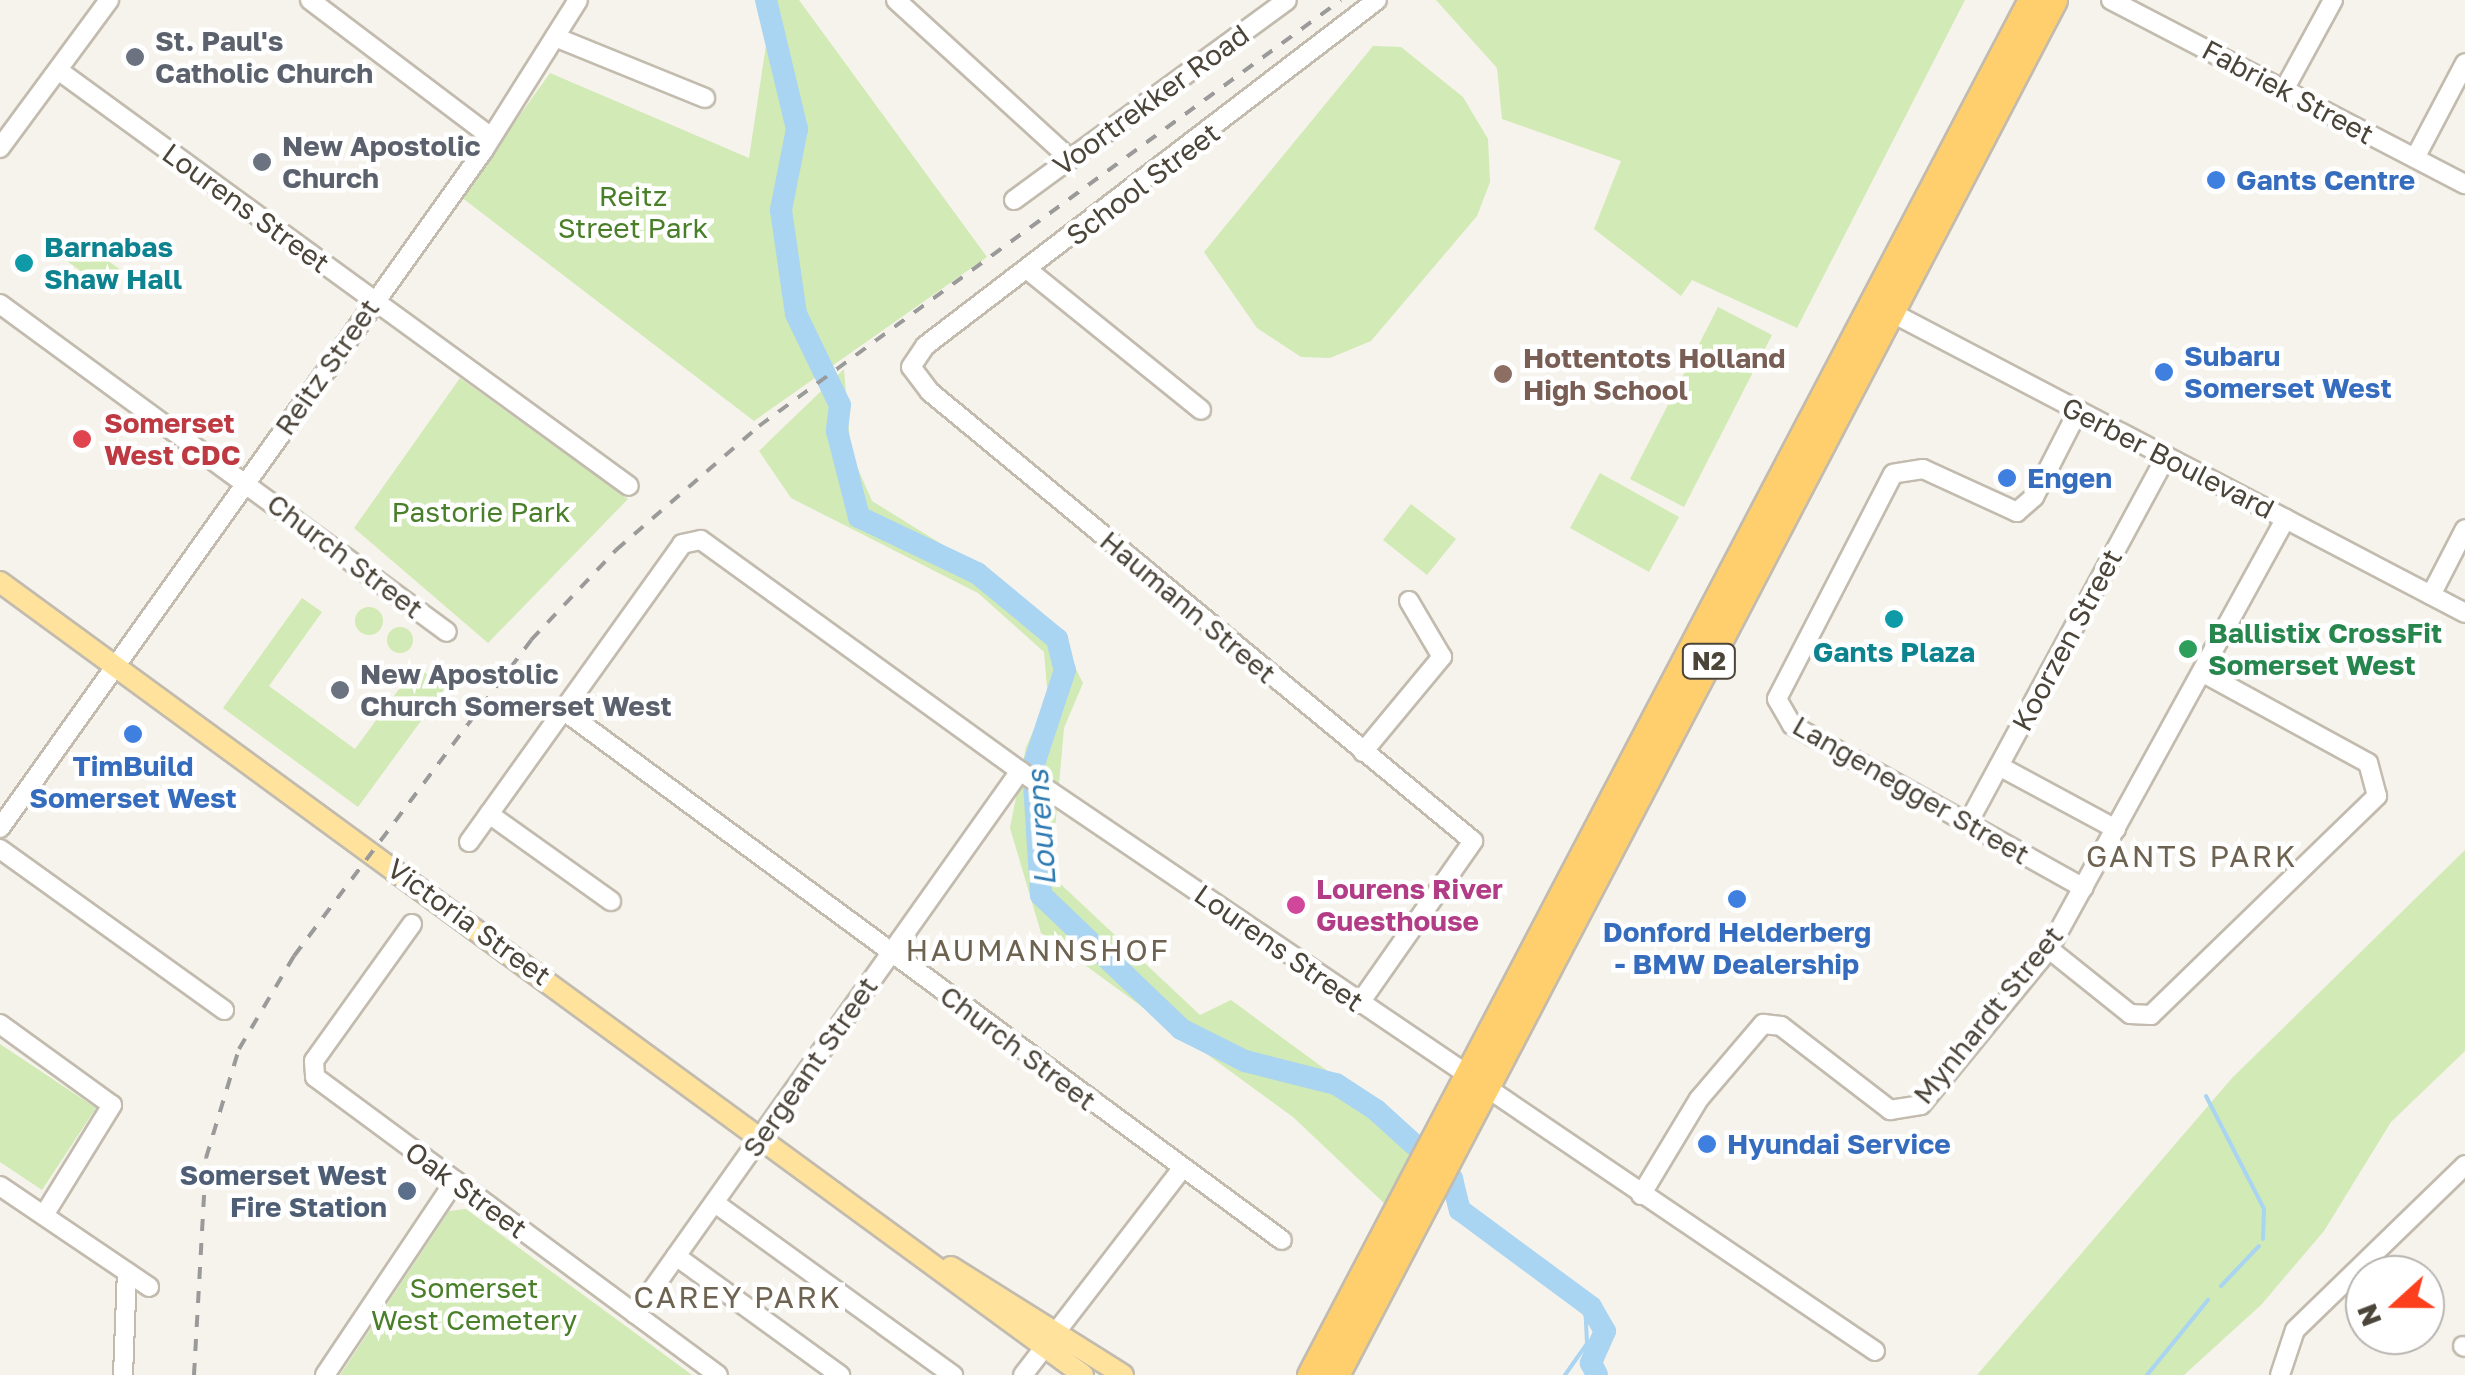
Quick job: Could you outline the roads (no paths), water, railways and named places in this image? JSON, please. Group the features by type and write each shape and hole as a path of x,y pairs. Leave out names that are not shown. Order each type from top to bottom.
{"highway":[{"name":"N2","path":"1310,1375 1410,1212 1448,1166 1487,1092 1883,308 2032,0"},
{"name":"N2","path":"1336,1375 1410,1212 1428,1148 2054,0"}],"main road":[{"name":"Victoria Street","path":"0,582 1049,1341 1083,1375"},
{"name":"Victoria Street","path":"1049,1341 1123,1375"}],"street":[{"path":"0,148 109,0"},
{"path":"310,0 492,137"},
{"name":"Reitz Street","path":"0,828 492,137 578,0"},
{"path":"896,0 1070,159"},
{"name":"School Street","path":"911,367 915,354 1029,272 1376,0"},
{"name":"Fabriek Street","path":"2111,0 2465,184"},
{"path":"2284,90 2333,0"},
{"name":"Voortrekker Road","path":"1014,200 1273,4"},
{"path":"555,37 705,98"},
{"path":"2416,158 2465,62"},
{"name":"Lourens Street","path":"58,70 629,486"},
{"path":"1029,272 1201,410"},
{"name":"Church Street","path":"0,304 447,632"},
{"name":"Gerber Boulevard","path":"1883,308 2465,612"},
{"name":"Haumann Street","path":"911,367 930,392 1473,841 1359,1004"},
{"name":"Langenegger Street","path":"2078,411 2034,497 2016,512 1923,469 1893,474 1778,692 1792,725 2084,888"},
{"name":"Koorzen Street","path":"1968,823 2166,457"},
{"name":"Mynhardt Street","path":"1641,1194 1699,1099 1769,1022 1890,1110 1910,1111 2049,949 2285,519"},
{"path":"2431,595 2465,529"},
{"name":"Lourens Street","path":"563,710 689,539 1465,1078 1874,1351"},
{"path":"1363,752 1442,657 1409,601"},
{"path":"2049,949 2125,1011 2150,1015 2377,796 2368,763 2202,672"},
{"path":"469,842 563,710"},
{"name":"Church Street","path":"563,710 1181,1170 1282,1240"},
{"path":"1999,766 2116,829"},
{"name":"Sergeant Street","path":"635,1314 890,953 1024,774"},
{"path":"489,814 611,901"},
{"path":"0,850 224,1010"},
{"name":"Oak Street","path":"412,924 314,1074 718,1375"},
{"path":"0,1024 112,1105 44,1215"},
{"path":"2280,1375 2291,1334 2465,1165"},
{"path":"1023,1375 1181,1170"},
{"path":"326,1375 455,1181"},
{"path":"0,1186 149,1286"},
{"path":"715,1203 953,1375"},
{"path":"676,1256 840,1375"},
{"path":"123,1375 127,1272"}],"waterway":[{"name":"Lourens","path":"766,0 797,129 781,210 796,314 840,405 837,431 859,517 977,573 1057,639 1065,670 1033,767 1041,895 1181,1029 1245,1061 1336,1084 1376,1110 1452,1179 1460,1210 1591,1307 1605,1331 1591,1363 1597,1375"},
{"path":"2206,1096 2264,1209 2263,1239"},
{"path":"2221,1286 2259,1246"},
{"path":"2147,1375 2208,1300"},
{"path":"1565,1375 1587,1343 1585,1302"}],"railway":[{"path":"194,1375 206,1158 239,1049 294,956 531,640 616,550 759,426 1341,0"}],"place":[{"name":"St. Paul's Catholic Church","path":"135,57"},
{"name":"New Apostolic Church","path":"262,162"},
{"name":"Gants Centre","path":"2216,180"},
{"name":"Barnabas Shaw Hall","path":"24,263"},
{"name":"Subaru Somerset West","path":"2164,372"},
{"name":"Hottentots Holland High School","path":"1503,374"},
{"name":"Somerset West CDC","path":"82,439"},
{"name":"Engen","path":"2007,478"},
{"name":"Gants Plaza","path":"1894,619"},
{"name":"Ballistix CrossFit Somerset West","path":"2188,649"},
{"name":"New Apostolic Church Somerset West","path":"340,690"},
{"name":"TimBuild Somerset West","path":"133,734"},
{"name":"Donford Helderberg - BMW Dealership","path":"1737,899"},
{"name":"Lourens River Guesthouse","path":"1296,905"},
{"name":"Hyundai Service","path":"1707,1144"},
{"name":"Somerset West Fire Station","path":"407,1191"}],"district":[{"name":"GANTS PARK","path":"2192,856"},
{"name":"HAUMANNSHOF","path":"1038,950"},
{"name":"CAREY PARK","path":"738,1297"}],"park label":[{"name":"Reitz Street Park","path":"633,212"},
{"name":"Pastorie Park","path":"481,512"},
{"name":"Somerset West Cemetery","path":"474,1304"}]}
